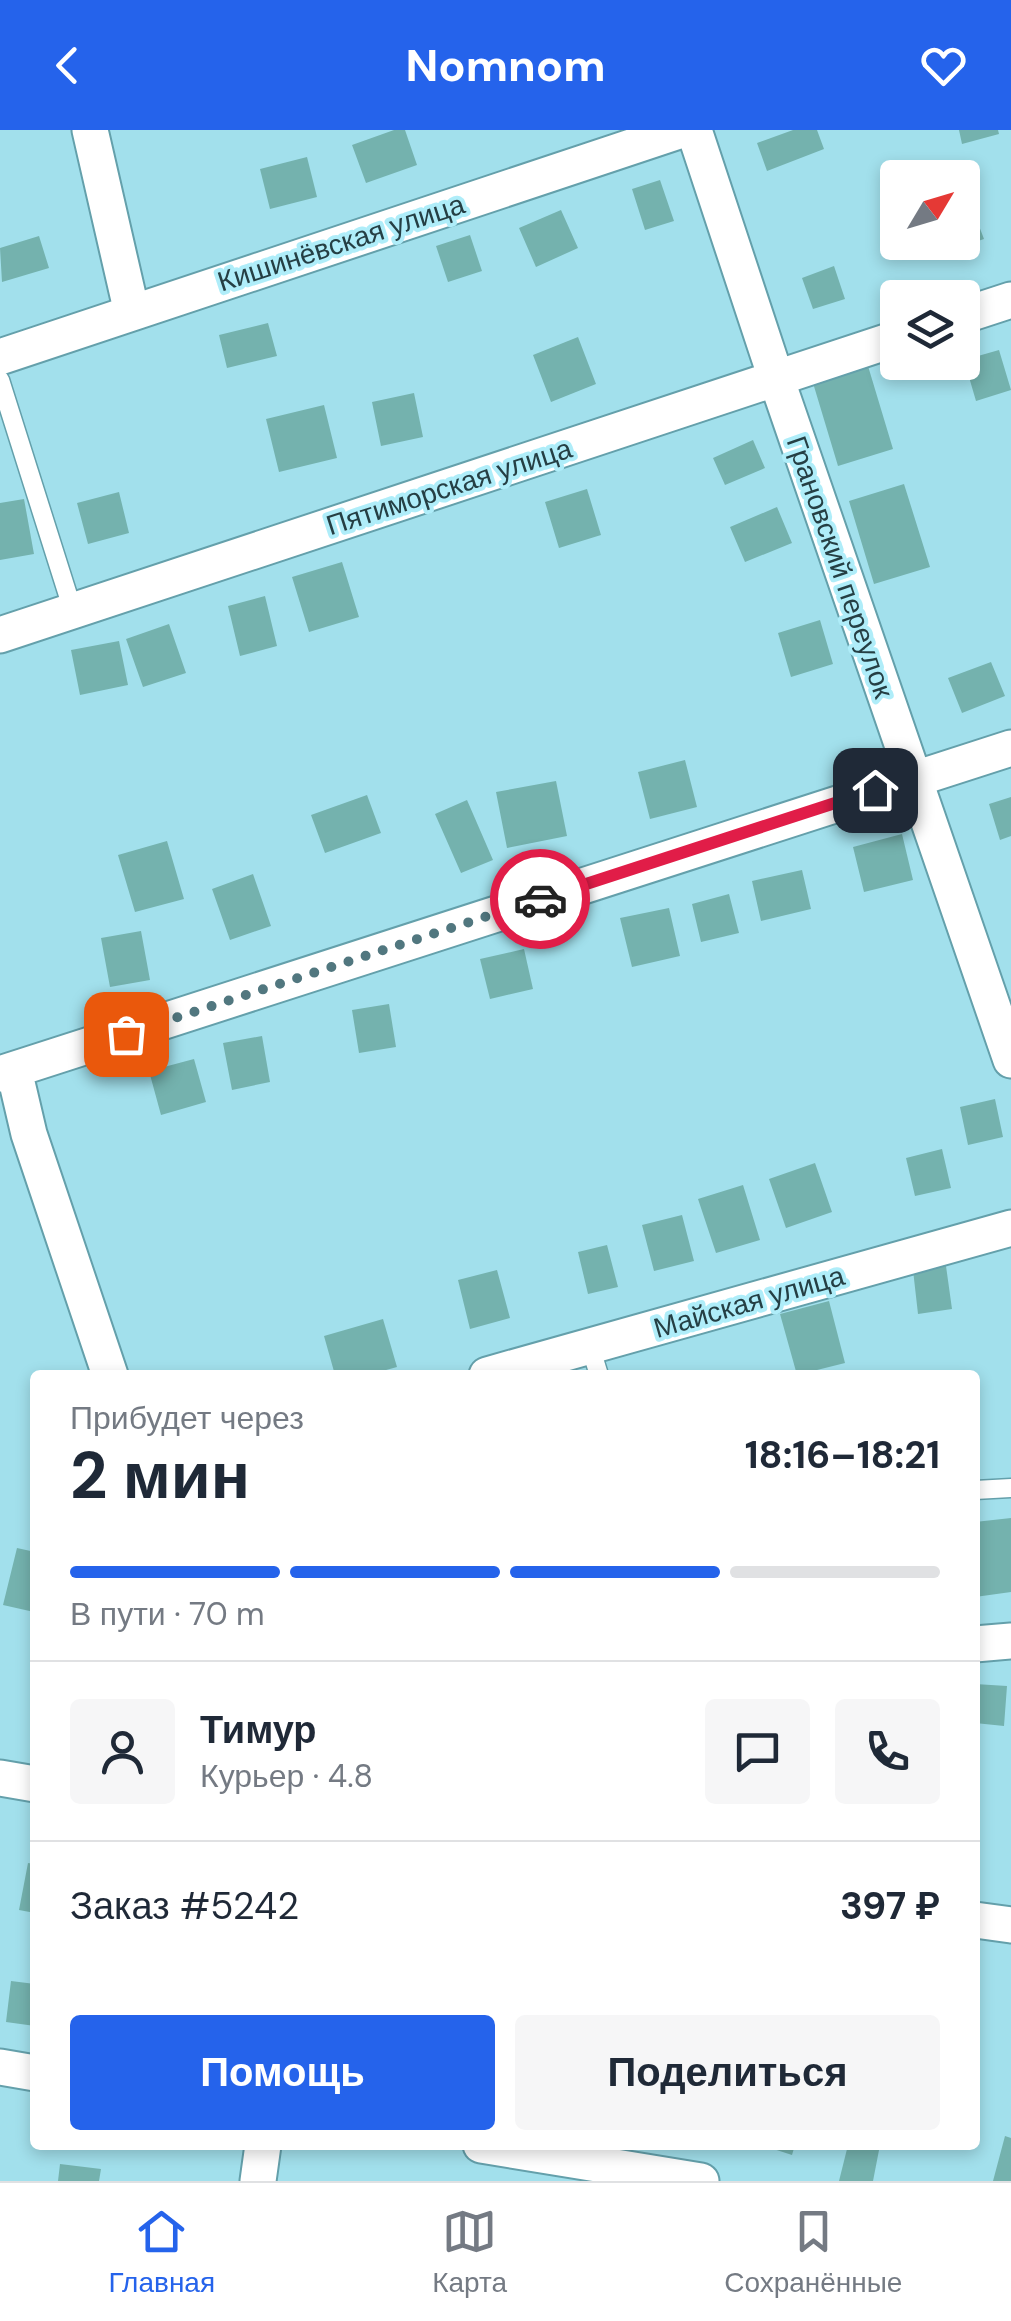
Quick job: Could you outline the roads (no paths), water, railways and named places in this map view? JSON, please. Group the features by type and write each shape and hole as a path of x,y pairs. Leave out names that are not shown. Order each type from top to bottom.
{"street":[{"path":"90,130 132,313"},
{"name":"Кишинёвская улица","path":"0,357 682,130"},
{"name":"Грановский переулок","path":"694,130 1011,1060"},
{"path":"980,310 1011,300"},
{"name":"Пятиморская улица","path":"0,635 880,344"},
{"path":"108,1370 7,1072 1011,748"},
{"name":"Майская улица","path":"523,1370 595,1360 1011,1228"},
{"path":"980,1643 1011,1640"},
{"path":"0,1778 30,1783"},
{"path":"980,1921 1011,1925"},
{"path":"0,2068 30,2072"},
{"path":"258,2181 262,2150"},
{"path":"512,2150 701,2181"}],"lane":[{"path":"0,380 72,611"},
{"path":"980,1490 1011,1488"}]}
